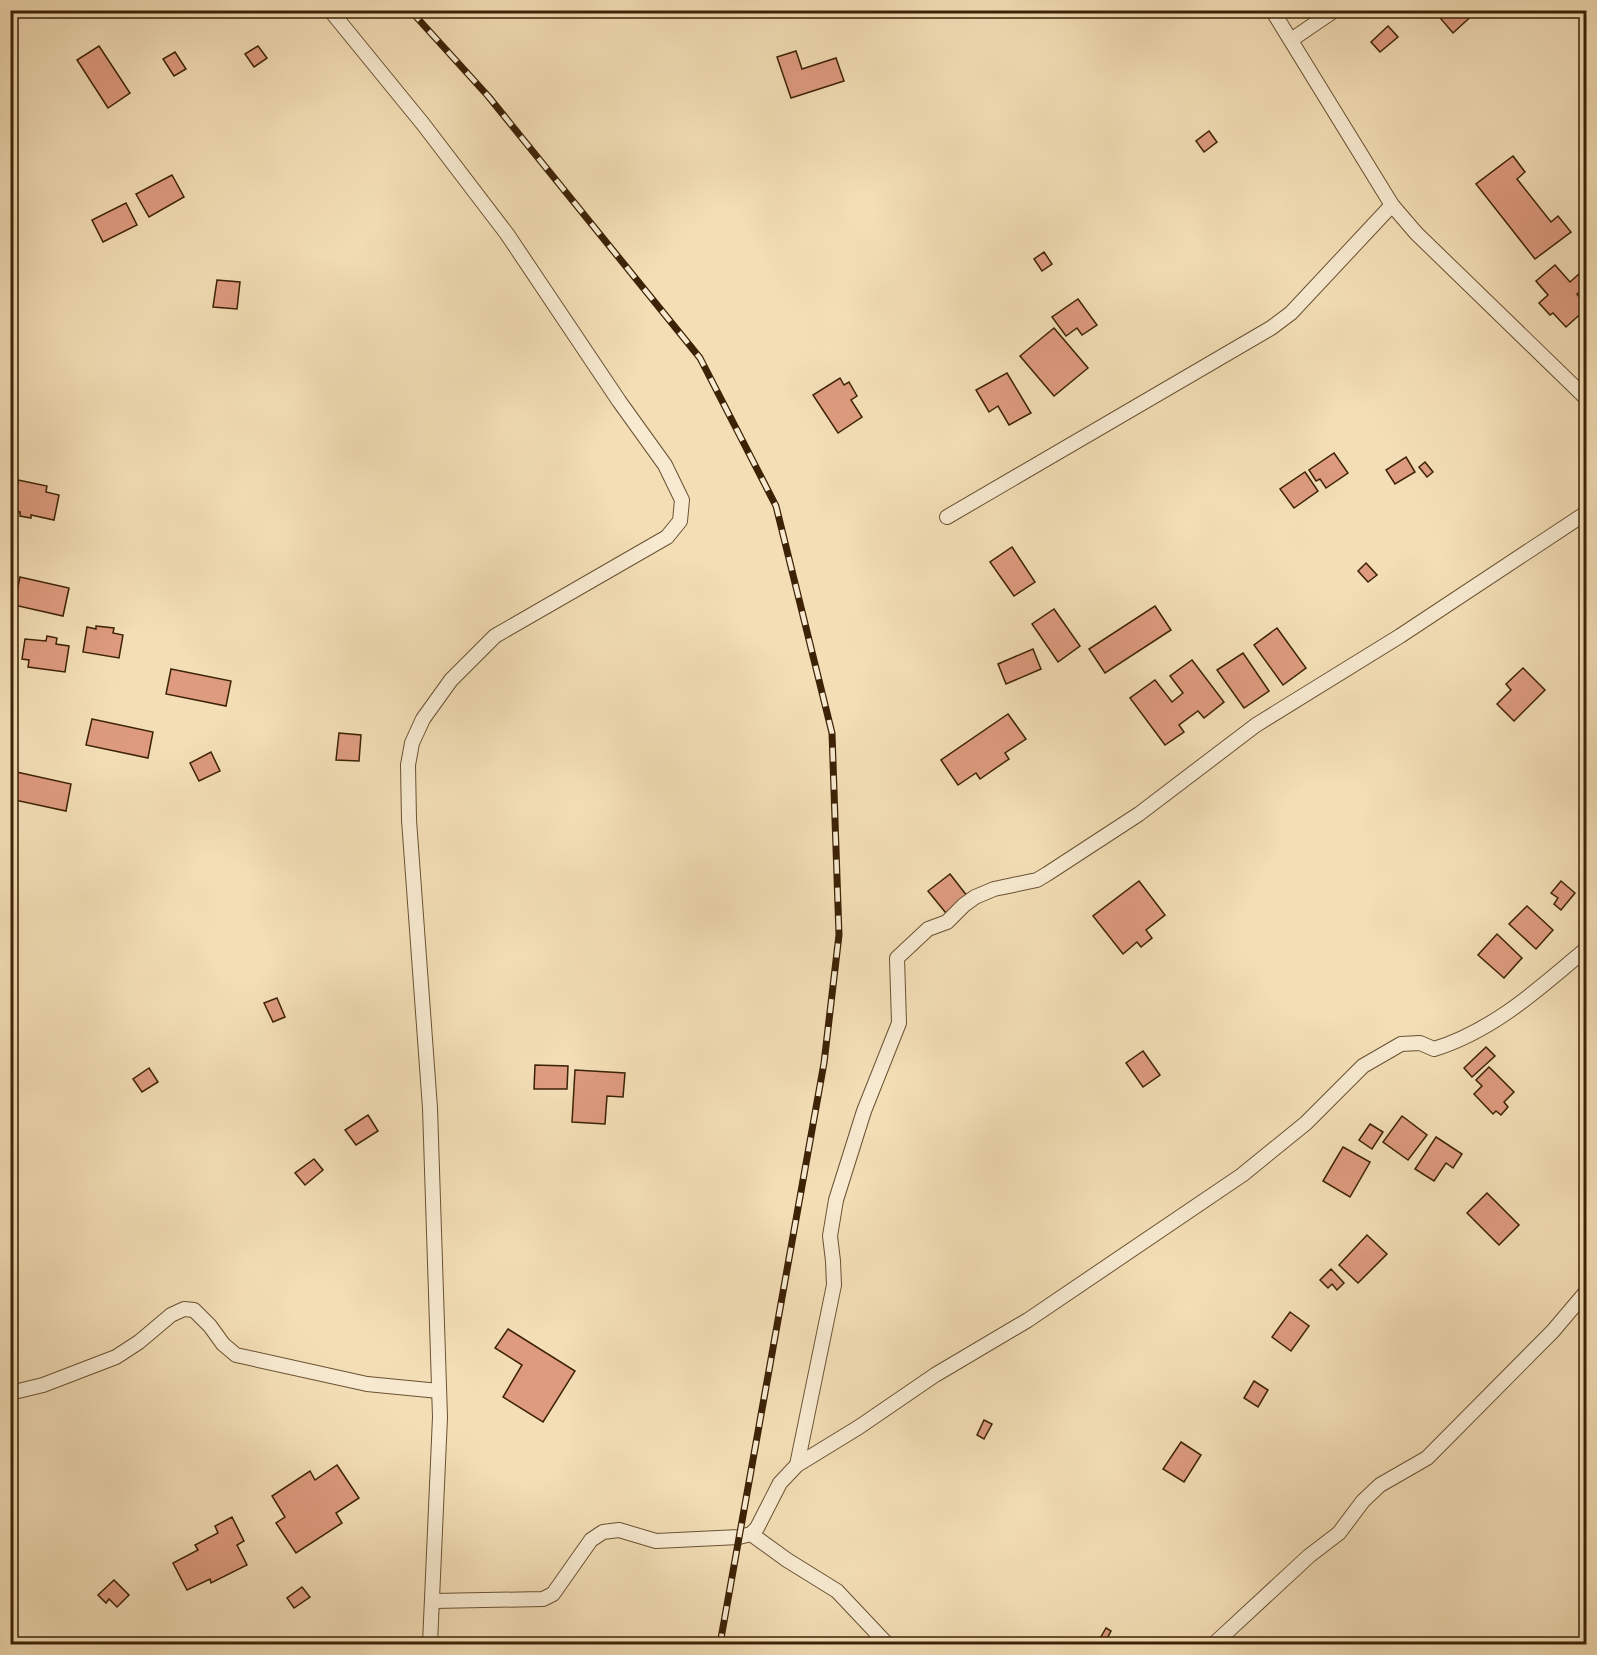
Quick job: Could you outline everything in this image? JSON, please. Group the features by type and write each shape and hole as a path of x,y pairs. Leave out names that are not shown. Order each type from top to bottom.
{"street":[{"path":"330,10 423,124 507,234 619,401 665,465 681,500 680,520 667,537 495,636 452,680 423,718 412,743 408,765 409,820 430,1108 439,1391 430,1644"},
{"path":"1272,10 1392,205 1416,233 1587,398"},
{"path":"1290,40 1335,10"},
{"path":"947,517 1271,328 1291,314 1392,205"},
{"path":"797,1465 834,1285 830,1236 836,1200 864,1111 899,1023 897,958 928,929 947,922 975,897 1037,880 1047,874 1139,814 1256,725 1400,636 1587,513"},
{"path":"433,1601 543,1599 553,1594 591,1540 603,1532 619,1530 644,1538 668,1541 739,1537 751,1534 765,1516 780,1483 797,1465 859,1427 935,1375 1028,1320 1242,1175 1306,1123 1363,1066 1401,1044 1420,1043 1434,1049 1450,1044 1517,1007 1587,949"},
{"path":"1215,1644 1309,1556 1339,1533 1363,1501 1380,1485 1427,1458 1553,1330 1587,1292"},
{"path":"10,1393 43,1385 116,1357 139,1342 171,1315 184,1309 194,1310 223,1344 236,1355 367,1384 439,1391"},
{"path":"751,1534 837,1591 886,1644"}],"building":[{"path":"1436,10 1478,10 1453,33 1435,12"},
{"path":"1388,26 1398,37 1380,52 1371,42"},
{"path":"99,46 130,93 108,108 77,60"},
{"path":"258,46 267,58 254,67 245,54"},
{"path":"796,51 802,69 836,58 844,81 791,98 777,57"},
{"path":"175,52 186,69 174,76 163,59"},
{"path":"1209,131 1217,142 1204,152 1196,141"},
{"path":"1513,156 1525,172 1517,179 1551,222 1558,216 1571,232 1535,259 1476,184"},
{"path":"172,175 184,197 149,217 136,194"},
{"path":"126,203 137,225 103,242 92,220"},
{"path":"1044,252 1052,264 1042,271 1034,259"},
{"path":"1555,265 1570,282 1580,273 1586,280 1586,286 1577,294 1586,305 1586,309 1566,327 1553,313 1550,315 1539,303 1548,295 1536,281"},
{"path":"217,280 240,282 237,309 213,307"},
{"path":"1078,299 1097,325 1082,335 1077,328 1066,336 1052,317"},
{"path":"1054,328 1088,368 1054,396 1020,356"},
{"path":"1007,373 1031,413 1009,425 998,406 989,412 976,390"},
{"path":"840,378 844,385 849,382 857,396 851,400 862,417 838,433 813,395"},
{"path":"1334,453 1348,473 1326,488 1320,479 1316,481 1309,470"},
{"path":"1406,457 1415,472 1395,484 1386,470"},
{"path":"1425,462 1433,472 1427,477 1419,467"},
{"path":"1305,472 1318,491 1294,508 1280,489"},
{"path":"18,480 47,486 46,492 59,495 54,520 31,515 31,518 20,516 20,512 10,511 10,482 18,484"},
{"path":"1012,547 1035,582 1014,596 990,562"},
{"path":"1366,563 1377,575 1368,582 1358,571"},
{"path":"20,577 69,588 63,616 14,605"},
{"path":"1155,606 1171,630 1105,673 1089,649"},
{"path":"1054,609 1080,646 1058,662 1032,624"},
{"path":"96,626 114,628 113,633 123,635 119,658 83,652 87,627 96,629"},
{"path":"1277,628 1306,668 1283,685 1254,645"},
{"path":"47,636 57,638 56,644 69,646 65,672 28,667 29,660 22,659 25,639 46,641"},
{"path":"1033,649 1041,669 1006,684 998,664"},
{"path":"1243,653 1269,691 1244,708 1217,670"},
{"path":"1192,660 1224,702 1204,718 1198,711 1179,725 1184,732 1165,745 1130,698 1155,680 1172,702 1183,693 1170,676"},
{"path":"1523,668 1545,690 1514,721 1497,704 1511,690 1506,684"},
{"path":"171,669 231,681 226,706 166,694"},
{"path":"1008,714 1026,739 1005,753 1009,759 980,779 976,773 958,785 941,760"},
{"path":"10,716 16,717 11,740 10,740"},
{"path":"92,719 153,732 148,758 86,745"},
{"path":"339,733 361,735 359,761 336,760"},
{"path":"211,752 220,771 199,781 190,763"},
{"path":"12,771 71,784 66,811 10,799"},
{"path":"950,874 971,901 950,918 928,891"},
{"path":"1139,881 1165,915 1146,930 1152,938 1141,947 1137,942 1123,954 1093,916"},
{"path":"1561,881 1575,893 1561,910 1554,904 1558,898 1551,893"},
{"path":"1527,906 1553,930 1536,949 1509,924"},
{"path":"1497,934 1522,958 1504,978 1478,955"},
{"path":"277,998 285,1017 273,1022 264,1003"},
{"path":"1486,1047 1495,1056 1472,1077 1464,1068"},
{"path":"1143,1051 1160,1075 1143,1087 1126,1063"},
{"path":"535,1065 568,1066 567,1089 534,1089"},
{"path":"1489,1067 1514,1092 1504,1102 1508,1107 1501,1115 1496,1111 1493,1114 1474,1094 1482,1086 1476,1080"},
{"path":"149,1068 158,1082 142,1092 133,1079"},
{"path":"575,1070 625,1073 623,1097 607,1096 605,1124 572,1122"},
{"path":"368,1115 378,1131 356,1145 345,1130"},
{"path":"1402,1116 1427,1135 1408,1160 1383,1142"},
{"path":"1370,1124 1383,1132 1372,1149 1359,1140"},
{"path":"1436,1137 1462,1154 1453,1168 1446,1163 1434,1181 1415,1169"},
{"path":"1343,1147 1370,1162 1350,1197 1323,1181"},
{"path":"314,1159 323,1170 305,1185 295,1173"},
{"path":"1487,1193 1519,1225 1499,1245 1467,1213"},
{"path":"1367,1235 1387,1254 1358,1283 1339,1265"},
{"path":"1331,1269 1344,1283 1337,1290 1332,1284 1328,1288 1320,1280"},
{"path":"1290,1312 1309,1326 1291,1351 1272,1337"},
{"path":"508,1329 575,1371 543,1422 503,1397 522,1365 495,1348"},
{"path":"1254,1381 1268,1390 1258,1407 1244,1398"},
{"path":"984,1420 992,1424 984,1439 977,1435"},
{"path":"1181,1442 1201,1455 1184,1482 1163,1469"},
{"path":"337,1465 359,1498 336,1513 342,1523 296,1553 276,1523 285,1517 272,1496 310,1471 315,1480"},
{"path":"232,1517 244,1541 237,1545 247,1565 211,1583 210,1579 187,1590 173,1563 198,1550 195,1545 218,1533 215,1526"},
{"path":"114,1580 129,1595 117,1607 109,1599 106,1603 98,1595"},
{"path":"302,1587 310,1597 294,1608 287,1598"},
{"path":"1106,1628 1111,1631 1104,1644 1098,1642"}],"railway":[{"path":"410,10 488,96 700,358 776,506 832,733 839,935 824,1063 720,1644"}]}
